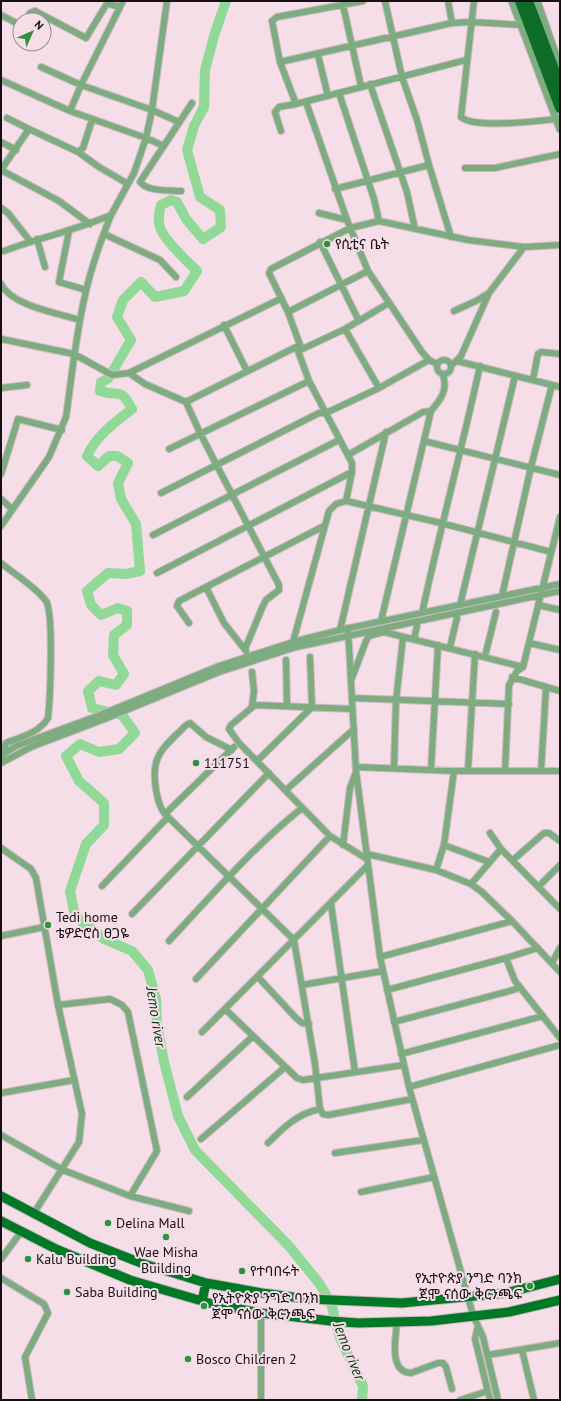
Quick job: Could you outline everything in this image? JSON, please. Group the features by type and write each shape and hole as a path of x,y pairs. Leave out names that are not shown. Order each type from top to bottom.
{"highway":[{"path":"520,1 560,108"},
{"path":"528,1 560,86"}],"main road":[{"path":"1,1196 90,1243 141,1263 206,1283 308,1300 402,1303 506,1293 560,1279"},
{"path":"1,1221 20,1232 93,1266 130,1280 202,1301 261,1313 358,1323 431,1321 509,1312 560,1300"},
{"path":"202,1301 206,1283"}],"street":[{"path":"1,526 49,458 62,430 66,417 80,320 94,260 111,215 134,173 146,138 152,110 167,1"},
{"path":"296,104 280,62 271,23 274,19 340,4 363,1"},
{"path":"385,1 402,77 424,144 428,165 451,236"},
{"path":"448,1 452,23"},
{"path":"474,1 470,22 460,115 464,120 501,123 556,119"},
{"path":"512,1 560,129"},
{"path":"537,1 560,67"},
{"path":"52,20 86,38 106,5 122,4 90,64 70,111"},
{"path":"340,4 352,45 361,86"},
{"path":"1,15 12,21"},
{"path":"280,62 318,55 352,45 452,23 470,22 521,25"},
{"path":"318,55 328,96"},
{"path":"281,131 275,110 279,107 306,102 361,86 466,60"},
{"path":"41,67 81,85 152,110 179,122"},
{"path":"1,80 92,120 146,138 164,146"},
{"path":"370,84 407,192 416,229"},
{"path":"338,93 380,221"},
{"path":"306,102 335,189 368,271 429,360 437,364"},
{"path":"181,191 156,190 141,184 192,103"},
{"path":"7,118 78,152 98,167 128,184"},
{"path":"78,152 83,148 92,120"},
{"path":"29,129 1,170 59,201 90,224"},
{"path":"1,142 16,150"},
{"path":"465,168 495,168 560,154"},
{"path":"335,189 367,179 428,165"},
{"path":"1,208 30,241"},
{"path":"319,213 347,220"},
{"path":"2,251 30,241 69,231 111,215"},
{"path":"346,502 352,472 352,462 309,381 298,351 300,345 288,312 280,299 269,273 271,269 320,242 350,228 380,221 494,244 524,247 560,245"},
{"path":"69,231 59,282 86,290"},
{"path":"104,234 160,260 176,277"},
{"path":"37,239 45,267"},
{"path":"320,242 359,321"},
{"path":"443,375 449,372 451,366 458,361 489,294 524,247"},
{"path":"288,312 368,271"},
{"path":"1,284 6,292 21,302 80,320"},
{"path":"454,311 489,294"},
{"path":"1,339 74,354 112,375 129,373 280,299"},
{"path":"298,351 345,330 389,303"},
{"path":"224,326 247,371"},
{"path":"345,330 379,388"},
{"path":"186,402 300,345"},
{"path":"533,379 538,354 541,352 560,354"},
{"path":"162,493 216,464 319,413 326,414 379,388 429,360"},
{"path":"437,364 442,360 449,362 451,366"},
{"path":"458,361 560,387"},
{"path":"381,621 431,411 440,400 445,390 443,375 437,371 437,364"},
{"path":"422,613 441,523 462,450 480,366"},
{"path":"129,373 145,384 186,402 200,433 279,586 279,590 266,600 245,649"},
{"path":"460,605 515,376"},
{"path":"169,449 309,381"},
{"path":"1,388 27,384"},
{"path":"502,596 513,541 552,385"},
{"path":"348,455 423,412 431,411"},
{"path":"1,474 18,419 62,430"},
{"path":"340,630 386,432"},
{"path":"152,536 339,440"},
{"path":"424,441 560,475"},
{"path":"157,573 352,472"},
{"path":"1,499 12,509"},
{"path":"293,642 328,511 336,504 346,502 441,523 552,552"},
{"path":"504,771 509,685 512,677 523,667 560,517"},
{"path":"189,623 177,606 179,600 324,526"},
{"path":"1,563 46,601 49,616 50,662 48,718 35,732 6,743 2,754 1,763"},
{"path":"1,763 31,747 219,666 248,656 293,642 348,628 560,584"},
{"path":"206,587 224,623 245,649 248,656"},
{"path":"135,703 219,672 296,647 560,591"},
{"path":"538,605 560,610"},
{"path":"485,656 496,612"},
{"path":"450,647 457,618"},
{"path":"414,639 417,626"},
{"path":"348,628 356,769 380,957 408,1087 473,1315 483,1337 498,1400"},
{"path":"351,682 369,636 384,632 450,647 523,667"},
{"path":"394,768 396,700 403,637"},
{"path":"529,643 560,650"},
{"path":"431,770 438,645"},
{"path":"468,770 475,654"},
{"path":"257,761 312,707 310,657"},
{"path":"286,660 287,706"},
{"path":"252,672 254,691 252,706"},
{"path":"512,677 560,691"},
{"path":"541,771 546,688"},
{"path":"352,698 509,704"},
{"path":"352,709 255,705 230,725 230,732 238,743 330,836 367,860 436,870 471,884 482,892 512,921 560,972"},
{"path":"2,754 16,746 101,718"},
{"path":"232,750 206,737 190,723 185,726 156,761 158,804 166,815 294,940 309,1024 320,1109 323,1114 328,1115 412,1099"},
{"path":"286,790 354,729"},
{"path":"102,886 166,815 238,743"},
{"path":"356,769 394,768 454,771 560,771"},
{"path":"343,845 350,788 356,769"},
{"path":"436,870 444,845 454,771"},
{"path":"132,914 269,773"},
{"path":"169,941 229,877 280,826 302,808"},
{"path":"490,833 501,849 560,908"},
{"path":"513,860 544,833 549,833 560,841"},
{"path":"196,979 330,836"},
{"path":"444,845 489,862"},
{"path":"1,848 34,872 58,1005 82,1114 79,1142 63,1170 34,1213"},
{"path":"471,884 501,849"},
{"path":"202,1032 331,904 367,860"},
{"path":"539,886 559,869"},
{"path":"331,904 355,1072"},
{"path":"380,957 512,921"},
{"path":"1,936 44,927"},
{"path":"387,990 538,948"},
{"path":"552,963 560,948"},
{"path":"506,958 510,971 520,987 560,1038"},
{"path":"302,985 383,971"},
{"path":"258,977 296,1018 302,1023 309,1024"},
{"path":"394,1022 520,987"},
{"path":"58,1005 110,999 122,1005 128,1012 157,1151 130,1196"},
{"path":"225,1009 284,1068 297,1078 303,1080 404,1065"},
{"path":"401,1054 543,1016"},
{"path":"187,1097 252,1036"},
{"path":"408,1087 560,1045"},
{"path":"201,1139 284,1068"},
{"path":"1,1093 74,1080"},
{"path":"268,1143 283,1128 301,1114 320,1109"},
{"path":"1,1135 63,1170 130,1196 189,1211"},
{"path":"335,1153 424,1140"},
{"path":"361,1192 434,1177"},
{"path":"1,1258 20,1232"},
{"path":"1,1278 44,1304 47,1308 48,1313 24,1357 32,1400"},
{"path":"261,1313 262,1400"},
{"path":"397,1322 396,1358 400,1368 407,1373 411,1373 438,1363 443,1363 446,1367 452,1389"},
{"path":"478,1326 475,1339 490,1400"},
{"path":"488,1356 560,1343"},
{"path":"522,1350 534,1400"},
{"path":"460,1400 488,1391"}],"waterway":[{"name":"Jemo river","path":"226,1 214,36 205,70 204,107 194,126 187,150 200,197 220,210 221,227 203,239 186,219 177,202 171,200 161,205 159,214 161,230 172,246 197,271 184,291 155,297 141,282 123,300 117,317 131,340 108,379 101,382 100,391 121,395 132,409 113,424 95,442 87,456 98,466 109,456 117,456 128,463 118,483 121,499 136,524 140,571 126,574 108,573 87,591 91,605 101,615 118,608 127,611 127,625 114,635 113,655 124,674 116,685 99,681 88,691 92,708 122,715 135,733 119,749 99,752 80,744 66,756 79,781 104,803 104,825 86,844 70,891 75,916 104,939 132,951 148,970 156,999 157,1024 164,1062 178,1116 195,1150 289,1246 319,1283 331,1303 340,1338 363,1386 362,1400"}],"place":[{"name":"የሲቲና ቤት","path":"327,244"},
{"name":"111751","path":"196,763"},
{"name":"Tedi home ቴዎድሮስ ፀጋዬ","path":"48,925"},
{"name":"Delina Mall","path":"108,1223"},
{"name":"Wae Misha Building","path":"166,1237"},
{"name":"Kalu Building","path":"28,1259"},
{"name":"የተባበሩት","path":"242,1271"},
{"name":"የኢተዮጵያ ንግድ ባንክ ጀሞ ናሰው ቅርንጫፍ","path":"530,1286"},
{"name":"Saba Building","path":"67,1292"},
{"name":"የኢትዮጵያ ንግድ ባንክ ጀሞ ናሰው ቅርንጫፍ","path":"204,1306"},
{"name":"Bosco Children 2","path":"188,1359"}]}
